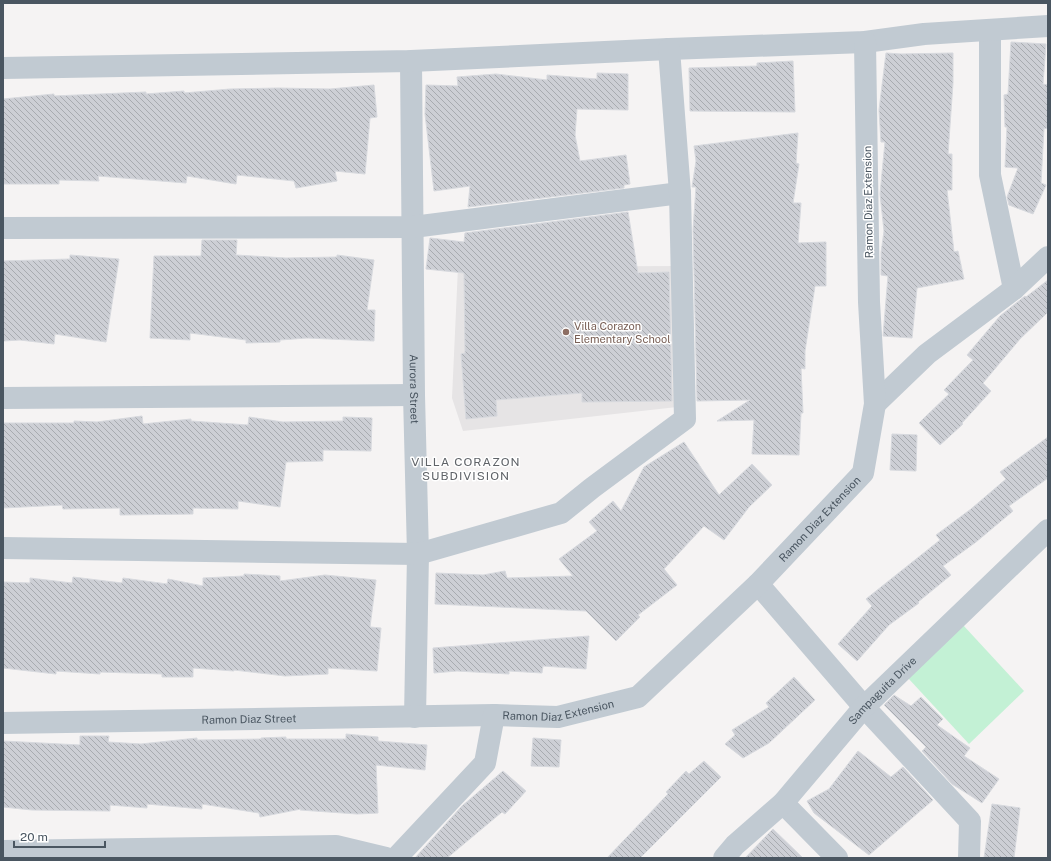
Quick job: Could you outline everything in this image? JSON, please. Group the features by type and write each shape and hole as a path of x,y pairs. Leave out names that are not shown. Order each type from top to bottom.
{"street":[{"path":"3,68 410,61 865,42 924,34 1048,26"},
{"path":"990,30 990,175 1014,289"},
{"name":"Ramon Diaz Extension","path":"494,715 558,717 638,697 758,584 864,473 875,404 869,302 865,42"},
{"path":"3,548 418,554 561,513 685,419 680,192 669,49"},
{"name":"Aurora Street","path":"410,61 414,395 418,554 415,717"},
{"path":"3,228 413,227 680,192"},
{"path":"875,404 927,354 1014,289 1048,257"},
{"path":"3,398 414,395"},
{"name":"Sampaguita Drive","path":"724,858 735,845 783,803 864,707 1048,530"},
{"path":"758,584 864,707 970,821 969,858"},
{"path":"396,858 485,763 494,715"},
{"name":"Ramon Diaz Street","path":"3,723 494,715"},
{"path":"783,803 837,858"},
{"path":"3,851 336,846 386,858"}],"shaded area":[{"name":"Villa Corazon Elementary School","path":"678,266 677,407 463,431 452,398 458,267"}],"green space":[{"path":"963,625 1024,691 969,744 908,678"}],"building":[{"path":"1011,42 1046,44 1043,84 1048,85 1048,129 1044,128 1041,183 1046,185 1033,214 1009,205 1007,197 1018,168 1005,167 1007,127 1005,127 1004,95 1008,94"},
{"path":"886,53 953,53 953,83 948,154 952,154 952,190 947,190 954,252 958,251 964,279 917,288 912,338 883,336 888,276 881,275 881,253 884,231 880,194 885,142 881,142 879,110"},
{"path":"793,61 795,112 690,111 689,68 757,66 757,63"},
{"path":"597,73 628,74 628,110 577,109 575,135 580,161 626,155 630,184 624,185 624,188 468,207 470,186 434,191 425,114 426,85 458,86 457,77 496,74 547,80 547,75 597,79"},
{"path":"374,85 377,117 370,118 365,174 335,171 337,181 296,188 294,181 237,175 236,184 187,176 186,183 98,176 99,181 59,180 59,184 3,184 3,99 54,94 54,96 146,92 146,94 184,91 184,93 230,89 330,89"},
{"path":"798,133 796,163 799,164 793,203 801,203 798,243 826,242 826,286 815,286 805,351 805,369 801,368 803,413 801,413 799,455 752,454 754,420 717,421 750,400 697,401 693,230 696,187 692,187 696,161 694,146"},
{"name":"Villa Corazon Elementary School","path":"628,212 638,273 669,272 672,401 582,402 582,393 496,400 497,416 466,419 461,354 465,353 464,273 426,269 430,238 464,242 465,233"},
{"path":"202,240 237,240 236,255 286,258 337,257 337,255 374,260 367,310 375,310 374,341 307,338 280,340 280,342 246,343 246,340 190,333 190,340 150,338 154,256 201,256"},
{"path":"70,255 119,259 106,342 55,334 54,344 20,340 3,341 3,261 70,259"},
{"path":"1048,280 1048,312 1020,339 983,383 991,391 962,423 963,424 940,445 919,423 949,394 944,390 973,360 967,355 1000,316"},
{"path":"142,416 143,424 191,419 191,421 248,425 249,417 283,422 343,421 343,417 372,418 371,451 323,450 323,461 286,462 280,507 238,501 238,509 193,508 193,514 120,515 120,508 63,509 62,505 3,508 3,423 74,423 74,421 97,422"},
{"path":"892,434 917,435 916,471 890,470"},
{"path":"1048,437 1048,478 1009,506 1013,511 976,542 943,566 951,575 918,602 919,603 889,625 857,661 838,644 872,606 866,599 940,540 936,535 971,509 1006,479 1000,472"},
{"path":"684,442 719,495 752,464 772,485 749,507 724,540 704,526 664,569 677,585 638,615 640,617 616,641 586,611 435,604 436,573 483,575 505,571 507,578 573,576 559,559 597,531 589,522 613,501 621,511 644,467"},
{"path":"244,574 280,576 280,581 325,575 376,580 370,627 381,628 377,671 328,668 328,674 285,676 234,670 193,668 193,677 162,677 162,674 100,672 100,674 56,671 56,674 3,668 3,582 30,583 30,578 72,583 73,577 122,583 123,578 167,584 168,579 203,586 203,578 244,576"},
{"path":"589,636 586,669 543,666 542,673 509,671 509,674 457,671 434,673 433,648"},
{"path":"794,677 815,700 769,743 743,758 725,744 735,735 732,730 769,707 766,703"},
{"path":"894,695 911,706 921,697 943,719 937,725 970,748 964,756 999,779 982,803 952,784 922,751 926,747 884,705"},
{"path":"346,734 378,737 378,741 427,745 425,770 376,765 378,813 357,814 300,810 301,809 260,817 259,813 202,804 202,809 147,804 147,808 110,805 110,811 32,810 3,807 3,741 80,745 80,736 109,736 108,742 141,744 197,738 197,740 286,737 286,739 346,739"},
{"path":"533,738 561,740 559,767 531,766"},
{"path":"858,751 891,777 903,767 933,800 869,855 814,813 807,801 829,789"},
{"path":"704,761 721,777 640,858 607,858 668,794 666,792 686,771 689,774"},
{"path":"503,771 526,791 505,814 502,812 447,858 415,858 462,806"},
{"path":"992,804 1020,808 1014,858 984,858"},
{"path":"773,829 803,858 745,858"}],"place":[{"name":"Villa Corazon Elementary School","path":"566,332"}],"district":[{"name":"VILLA CORAZON SUBDIVISION","path":"466,469"}]}
